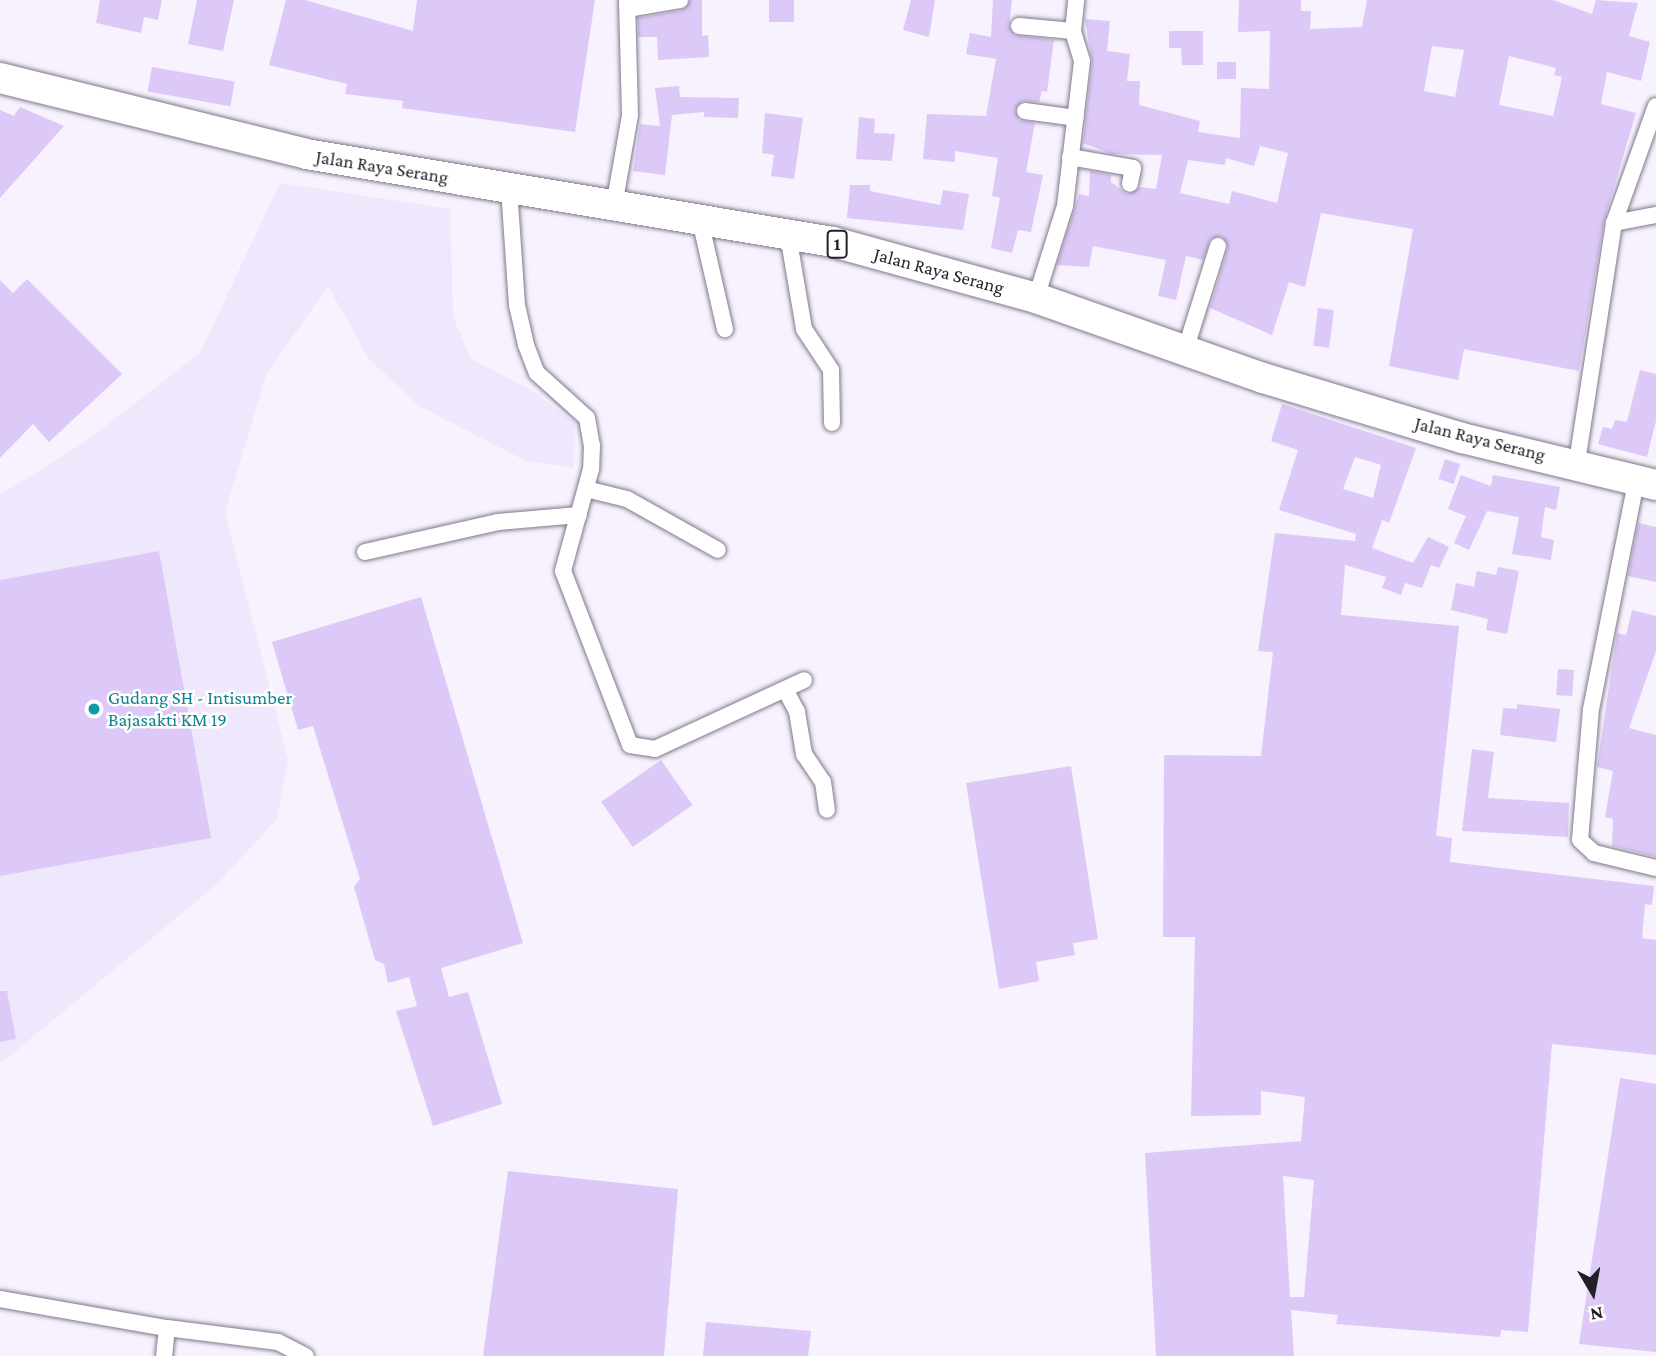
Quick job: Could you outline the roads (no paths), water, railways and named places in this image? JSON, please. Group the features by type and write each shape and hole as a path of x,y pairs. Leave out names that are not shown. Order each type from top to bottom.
{"highway":[{"name":"Jalan Raya Serang","path":"0,78 306,154 788,235 1036,298 1185,351 1462,438 1577,462 1646,483"}],"street":[{"path":"614,206 630,115 628,5 680,0"},
{"path":"1036,298 1065,206 1082,61 1073,31 1076,0"},
{"path":"1018,26 1073,31"},
{"path":"1577,462 1614,223 1656,106"},
{"path":"1025,111 1076,118"},
{"path":"1070,157 1133,168 1130,184"},
{"path":"509,188 517,305 526,345 537,373 587,418 592,444 586,489 562,571 635,749 654,749 786,691 804,680"},
{"path":"1614,223 1656,215"},
{"path":"700,220 726,330"},
{"path":"788,235 804,329 831,370 832,423"},
{"path":"1185,351 1218,246"},
{"path":"1646,483 1591,709 1580,840 1594,853 1656,868"},
{"path":"586,489 627,499 718,550"},
{"path":"365,552 477,526 579,514"},
{"path":"786,691 797,712 804,754 823,782 827,810"},
{"path":"0,1299 300,1353"},
{"path":"164,1356 167,1328"}],"place":[{"name":"Gudang SH - Intisumber Bajasakti KM 19","path":"94,709"}]}
